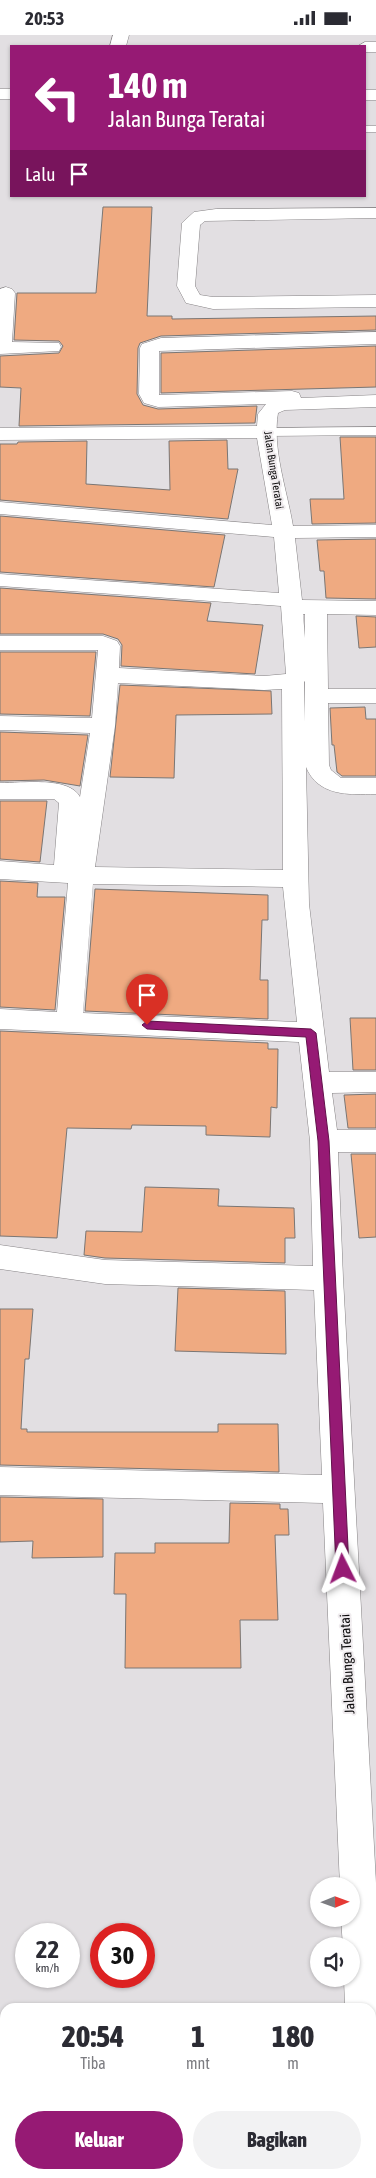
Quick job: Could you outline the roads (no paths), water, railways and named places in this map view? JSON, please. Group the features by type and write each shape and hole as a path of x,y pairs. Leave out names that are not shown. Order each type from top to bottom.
{"street":[{"path":"376,213 216,214 200,216 191,223 186,286 193,299 213,303 376,301"},
{"path":"6,293 1,348 52,347"},
{"path":"376,337 154,345 149,348 148,393 151,399 158,401 376,394"},
{"name":"Jalan Bunga Teratai","path":"364,2003 328,1278 324,1141 296,904 293,681 297,676 284,532 267,432 270,411 283,404 376,401"},
{"path":"0,433 267,432"},
{"path":"0,508 284,532 376,531"},
{"path":"0,580 291,603 316,607 376,608"},
{"path":"316,607 317,765 324,779 331,783 344,786 376,787"},
{"path":"0,643 103,643 109,646 102,726 73,874"},
{"path":"107,675 264,683 293,681"},
{"path":"317,695 376,696"},
{"path":"3,723 102,726"},
{"path":"0,791 57,791 68,796 70,803 73,874 68,1022"},
{"path":"0,871 296,879"},
{"path":"0,1019 311,1033"},
{"path":"317,1083 376,1082"},
{"path":"324,1141 376,1141"},
{"path":"0,1257 104,1272 328,1278"},
{"path":"0,1481 339,1489"}],"lane":[{"path":"267,432 376,431"}]}
